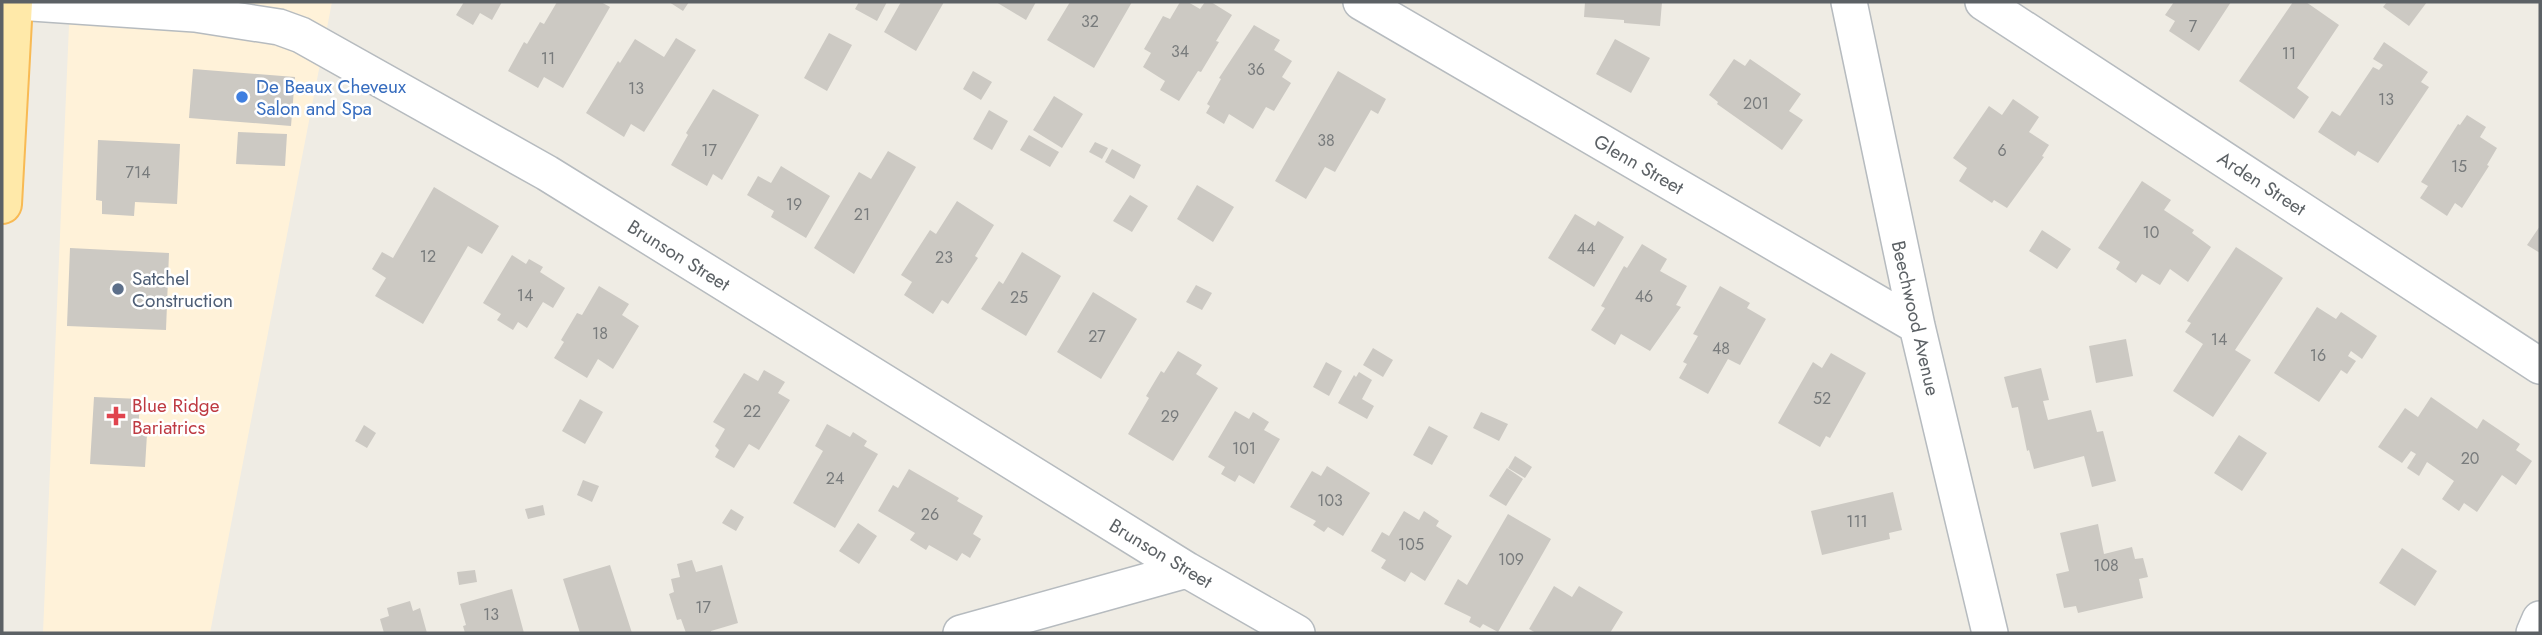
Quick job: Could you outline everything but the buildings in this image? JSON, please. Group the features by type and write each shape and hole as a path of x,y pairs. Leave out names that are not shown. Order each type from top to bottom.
{"main road":[{"path":"2,179 15,2"}],"street":[{"name":"Brunson Street","path":"15,2 194,14 279,27 302,35 547,173 1187,570 1297,633"},
{"name":"Glenn Street","path":"1361,2 1917,326"},
{"name":"Beechwood Avenue","path":"1849,2 1917,326 1990,633"},
{"name":"Arden Street","path":"1983,2 2540,366"},
{"path":"961,633 1187,570"},
{"path":"2534,633 2540,619"}],"shaded area":[{"path":"70,2 332,2 210,633 43,633"}],"place":[{"name":"De Beaux Cheveux Salon and Spa","path":"242,97"},
{"name":"Satchel Construction","path":"118,289"},
{"name":"Blue Ridge Bariatrics","path":"116,416"}]}
